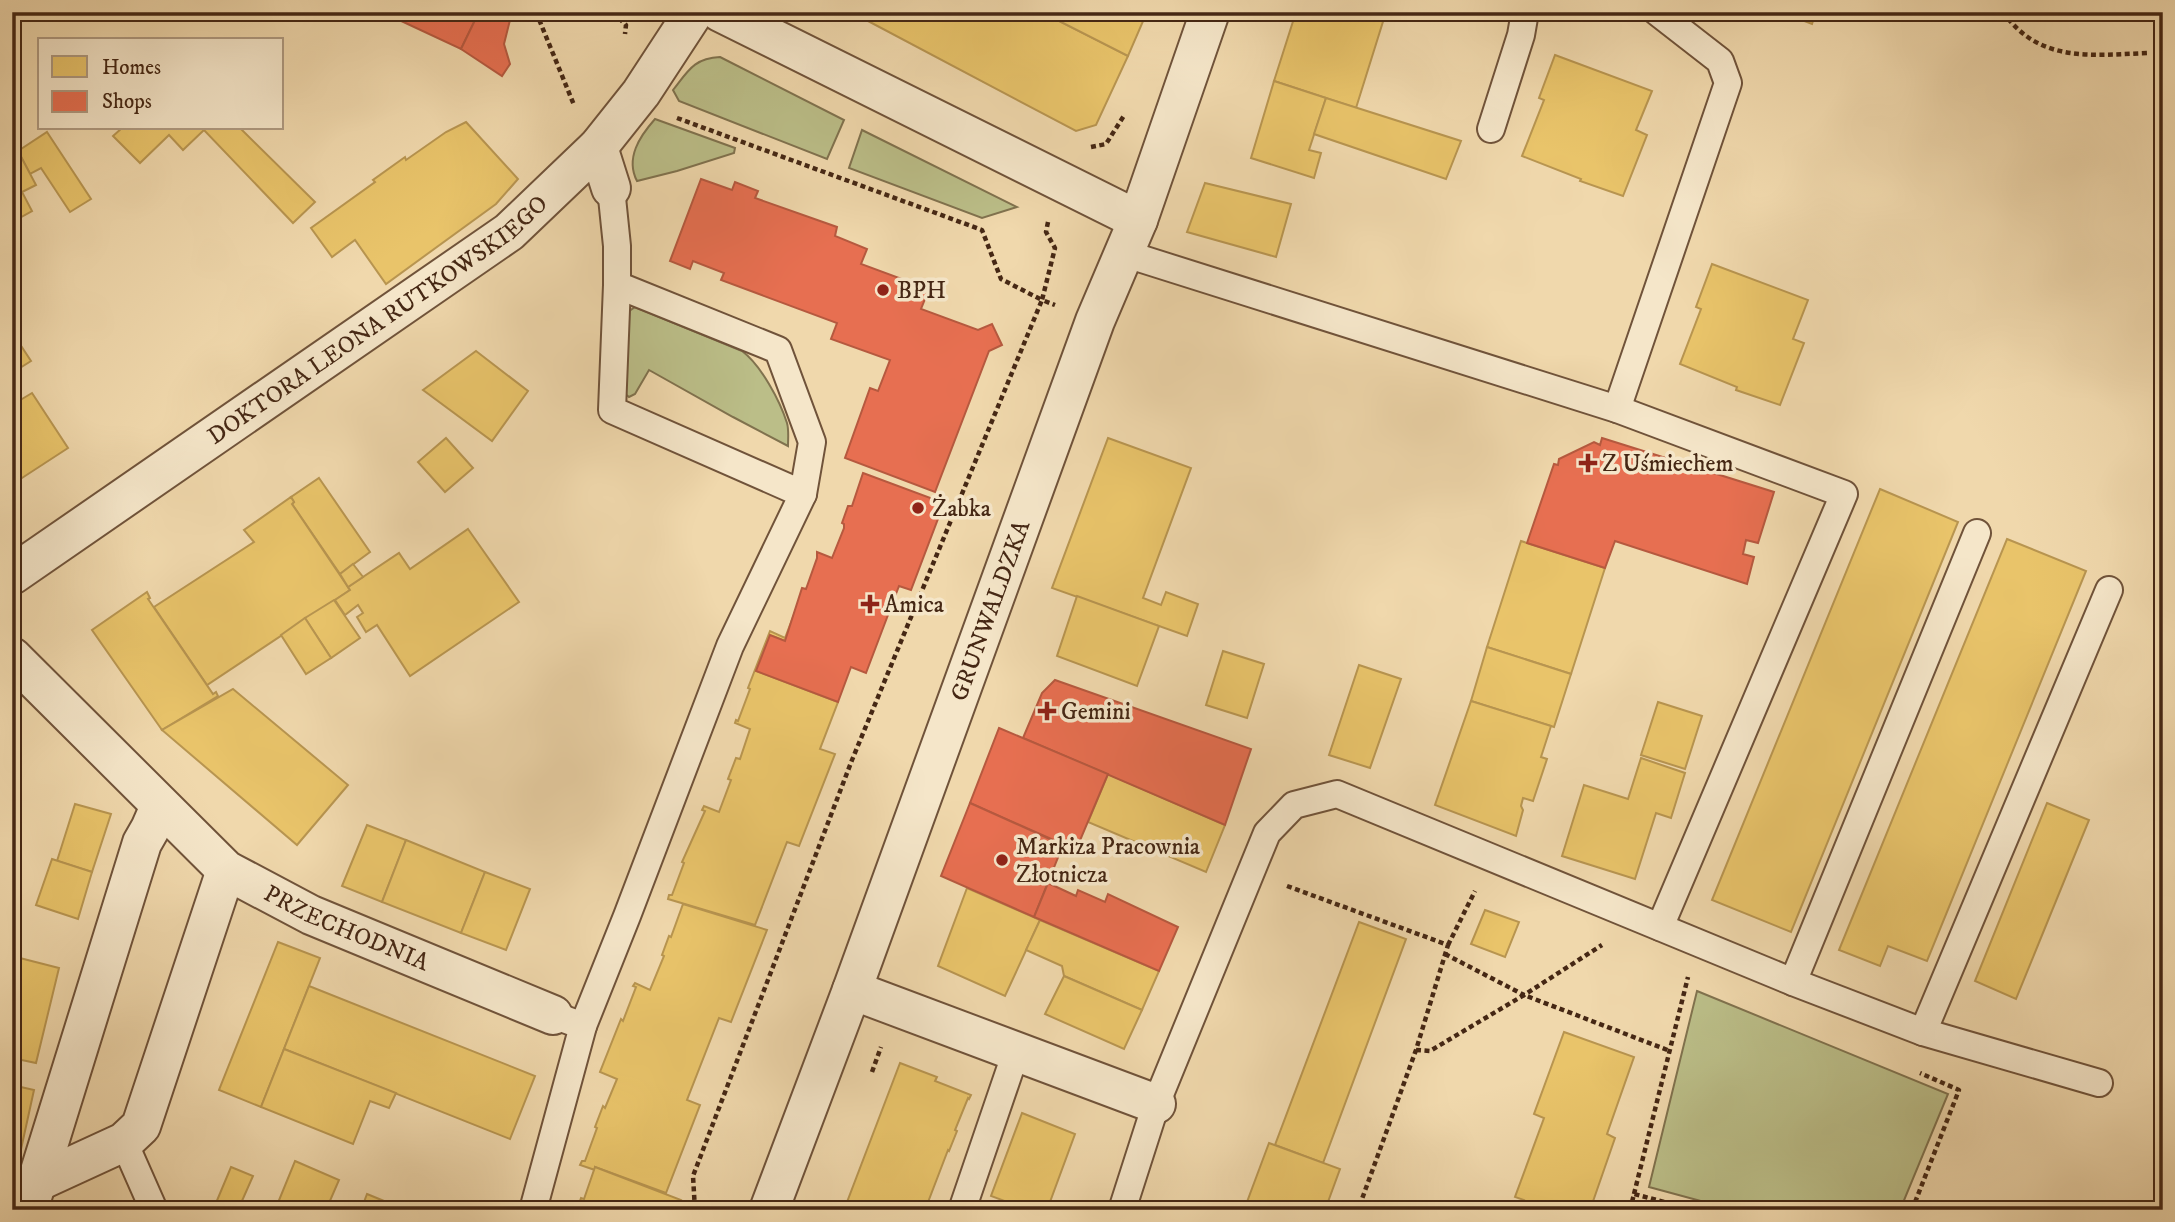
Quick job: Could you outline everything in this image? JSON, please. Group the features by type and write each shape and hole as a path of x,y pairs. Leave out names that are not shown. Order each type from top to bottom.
{"street":[{"name":"DOKTORA LEONA RUTKOWSKIEGO","path":"12,575 509,232 598,147 641,93 694,12"},
{"path":"720,12 1130,237"},
{"name":"GRUNWALDZKA","path":"769,1210 852,990 1095,321 1130,237 1210,12"},
{"path":"598,147 611,188"},
{"name":"PRZECHODNIA","path":"12,657 226,870 311,915 568,1021"},
{"path":"33,1196 142,843 160,806"},
{"path":"33,1196 124,1142 141,1126 226,870"},
{"path":"852,990 1156,1104"}],"lane":[{"path":"1491,129 1521,35 1525,12"},
{"path":"1617,409 1728,83 1720,61 1657,12"},
{"path":"611,188 617,246 612,410 803,494"},
{"path":"1130,237 1617,409 1844,494 1660,928"},
{"path":"533,1210 568,1021 627,916 730,646 803,494 813,442 778,350 617,285"},
{"path":"1793,982 1977,533"},
{"path":"1923,1032 2109,590"},
{"path":"1122,1210 1156,1104 1267,833 1294,805 1337,794 1660,928 1923,1032 2099,1083"},
{"path":"962,1210 1016,1052"},
{"path":"124,1142 154,1210"}],"path":[{"path":"2003,12 2010,23 2035,43 2053,50 2075,54 2149,53"},
{"path":"2158,12 2161,150 2157,159 2157,190 2158,223 2163,230"},
{"path":"641,93 675,117 982,230 1001,279 1042,300 852,760 693,1176 695,1210"},
{"path":"1282,884 1448,946"},
{"path":"1358,1210 1416,1050 1445,954 1476,888"},
{"path":"1416,1050 1430,1051 1608,941 1596,936"},
{"path":"1445,954 1524,995 1670,1051"},
{"path":"1630,1210 1689,974"},
{"path":"1908,1068 1959,1090 1912,1210"},
{"path":"1634,1194 1695,1210"}],"green space":[{"path":"720,57 844,120 827,159 679,101 673,90 688,71 704,60"},
{"path":"655,119 735,148 734,153 637,181 633,156 644,133"},
{"path":"862,130 1017,207 982,218 849,168"},
{"path":"635,307 742,351 749,357 763,374 780,404 788,426 788,446 649,370 635,394 629,397 624,393 628,312"},
{"path":"1697,991 1948,1094 1900,1210 1734,1210 1649,1187"}],"building: Homes":[{"path":"851,12 1042,12 1128,56 1096,125 1076,131"},
{"path":"1063,12 1147,12 1128,56 1059,21"},
{"path":"1296,12 1386,12 1356,108 1274,81"},
{"path":"1781,12 1816,12 1812,24"},
{"path":"1555,55 1652,91 1636,130 1647,135 1623,196 1522,156 1544,100 1539,98"},
{"path":"1274,81 1326,98 1309,150 1321,153 1314,178 1251,158"},
{"path":"1326,98 1461,141 1446,179 1314,134"},
{"path":"466,122 518,179 496,204 386,284 355,240 332,257 311,228 405,157 406,160 446,132"},
{"path":"120,130 204,130 183,150 169,135 140,163 113,136"},
{"path":"204,130 242,130 315,202 293,223"},
{"path":"47,132 91,199 70,212 41,168 30,174 18,151"},
{"path":"18,151 36,185 22,192 32,211 16,220 12,213 12,154"},
{"path":"1205,183 1291,204 1276,257 1187,232"},
{"path":"1712,264 1808,300 1793,339 1804,343 1780,405 1736,390 1737,387 1680,364 1701,309 1696,307"},
{"path":"12,332 31,361 12,373"},
{"path":"476,351 528,391 492,441 423,390"},
{"path":"32,393 68,448 22,478 12,464 12,405"},
{"path":"446,438 473,468 445,492 418,462"},
{"path":"1108,438 1191,468 1143,598 1161,605 1166,592 1198,604 1187,636 1052,588"},
{"path":"319,478 370,552 340,574 292,504 294,502 291,497"},
{"path":"1880,489 1958,522 1791,932 1712,900"},
{"path":"291,497 294,502 292,504 350,590 207,685 154,607 254,542 244,530"},
{"path":"468,529 519,602 410,676 377,625 366,632 357,617 363,613 358,605 345,615 335,600 350,590 348,587 399,553 410,569"},
{"path":"2007,539 2086,571 1927,961 1888,946 1880,966 1839,950"},
{"path":"1521,541 1605,568 1571,674 1487,647"},
{"path":"353,564 363,577 348,587 340,574"},
{"path":"147,592 150,598 148,599 213,694 216,692 218,696 162,730 92,630"},
{"path":"1077,596 1159,626 1137,686 1057,656"},
{"path":"334,600 360,638 331,658 305,618"},
{"path":"796,609 785,641 770,635 756,671 838,702 820,749 835,754 799,846 787,842 755,925 668,899 669,895 672,895 684,863 682,862 705,811 702,810 704,806 719,812 736,758 740,759 750,729 735,723 770,631 785,638"},
{"path":"305,618 331,658 306,674 281,635"},
{"path":"1487,647 1571,674 1554,727 1471,701"},
{"path":"1223,651 1264,664 1247,718 1206,705"},
{"path":"1359,665 1401,679 1370,768 1329,755"},
{"path":"233,689 348,785 297,845 162,730"},
{"path":"1471,701 1551,726 1541,757 1547,759 1533,801 1523,798 1523,810 1516,836 1435,805"},
{"path":"1658,702 1702,716 1685,769 1641,755"},
{"path":"1641,758 1685,773 1671,818 1656,813 1635,879 1562,856 1584,785 1628,799"},
{"path":"1108,774 1225,825 1206,872 1088,822"},
{"path":"2047,803 2089,820 2016,999 1975,981"},
{"path":"75,804 111,814 92,872 57,861"},
{"path":"367,825 406,840 382,902 342,886"},
{"path":"406,840 485,872 461,933 382,902"},
{"path":"52,859 92,872 78,919 36,905"},
{"path":"485,872 530,889 506,950 461,933"},
{"path":"967,888 1040,920 1005,996 938,966"},
{"path":"683,904 767,930 731,1022 719,1018 687,1100 700,1105 666,1193 595,1167 595,1170 580,1165 585,1161 603,1106 605,1108 617,1079 600,1072 621,1019 623,1021 636,987 633,986 635,983 650,990"},
{"path":"1485,910 1519,922 1505,957 1471,944"},
{"path":"1040,920 1159,971 1142,1010 1064,976 1062,966 1026,950"},
{"path":"1359,922 1406,939 1323,1163 1275,1145"},
{"path":"278,942 320,958 261,1107 219,1090"},
{"path":"12,956 59,968 36,1063 12,1058"},
{"path":"1064,976 1142,1010 1124,1049 1045,1014"},
{"path":"309,986 535,1076 510,1139 284,1049"},
{"path":"1564,1032 1634,1057 1607,1134 1615,1138 1590,1210 1520,1210 1524,1200 1515,1197 1544,1118 1534,1114"},
{"path":"284,1049 396,1093 389,1108 370,1101 353,1144 261,1107"},
{"path":"900,1063 937,1077 935,1081 971,1095 925,1210 844,1210"},
{"path":"12,1085 34,1090 18,1163 12,1161"},
{"path":"1022,1113 1075,1134 1047,1210 1029,1210 991,1196"},
{"path":"1269,1143 1340,1169 1325,1210 1244,1210"},
{"path":"295,1161 339,1180 326,1210 275,1210"},
{"path":"231,1167 253,1176 238,1210 213,1210"},
{"path":"595,1167 681,1200 677,1210 577,1210 581,1198 584,1199"},
{"path":"367,1194 406,1210 361,1210"}],"building: Shops":[{"path":"382,12 479,12 461,49"},
{"path":"479,12 512,12 504,44 510,64 502,76 461,49"},
{"path":"701,179 732,190 735,182 758,191 755,198 837,227 835,236 867,249 861,264 929,289 921,309 978,330 992,324 1002,345 989,351 935,492 845,458 870,388 878,391 890,360 831,339 837,323 721,280 724,273 693,261 690,269 670,261"},
{"path":"1602,438 1774,492 1758,543 1746,540 1743,554 1754,557 1747,584 1615,541 1605,568 1527,543 1554,464 1558,465 1559,459 1594,442 1600,445"},
{"path":"863,473 944,503 911,590 899,586 866,673 851,667 838,702 756,671 770,635 785,641 802,588 806,589 817,552 832,558 844,528 842,523 848,506 852,506"},
{"path":"1055,680 1251,749 1225,825 1023,738 1042,693"},
{"path":"999,728 1108,774 1076,850 970,803"},
{"name":"Markiza Pracownia Złotnicza","path":"970,803 1063,845 1034,917 941,876"},
{"path":"1048,883 1076,896 1078,890 1105,902 1108,894 1178,927 1159,971 1034,917"}],"place":[{"name":"BPH","path":"883,290"},
{"name":"Z Uśmiechem","path":"1588,463"},
{"name":"Żabka","path":"918,508"},
{"name":"Amica","path":"870,604"},
{"name":"Gemini","path":"1047,711"},
{"name":"Markiza Pracownia Złotnicza","path":"1002,860"}]}
